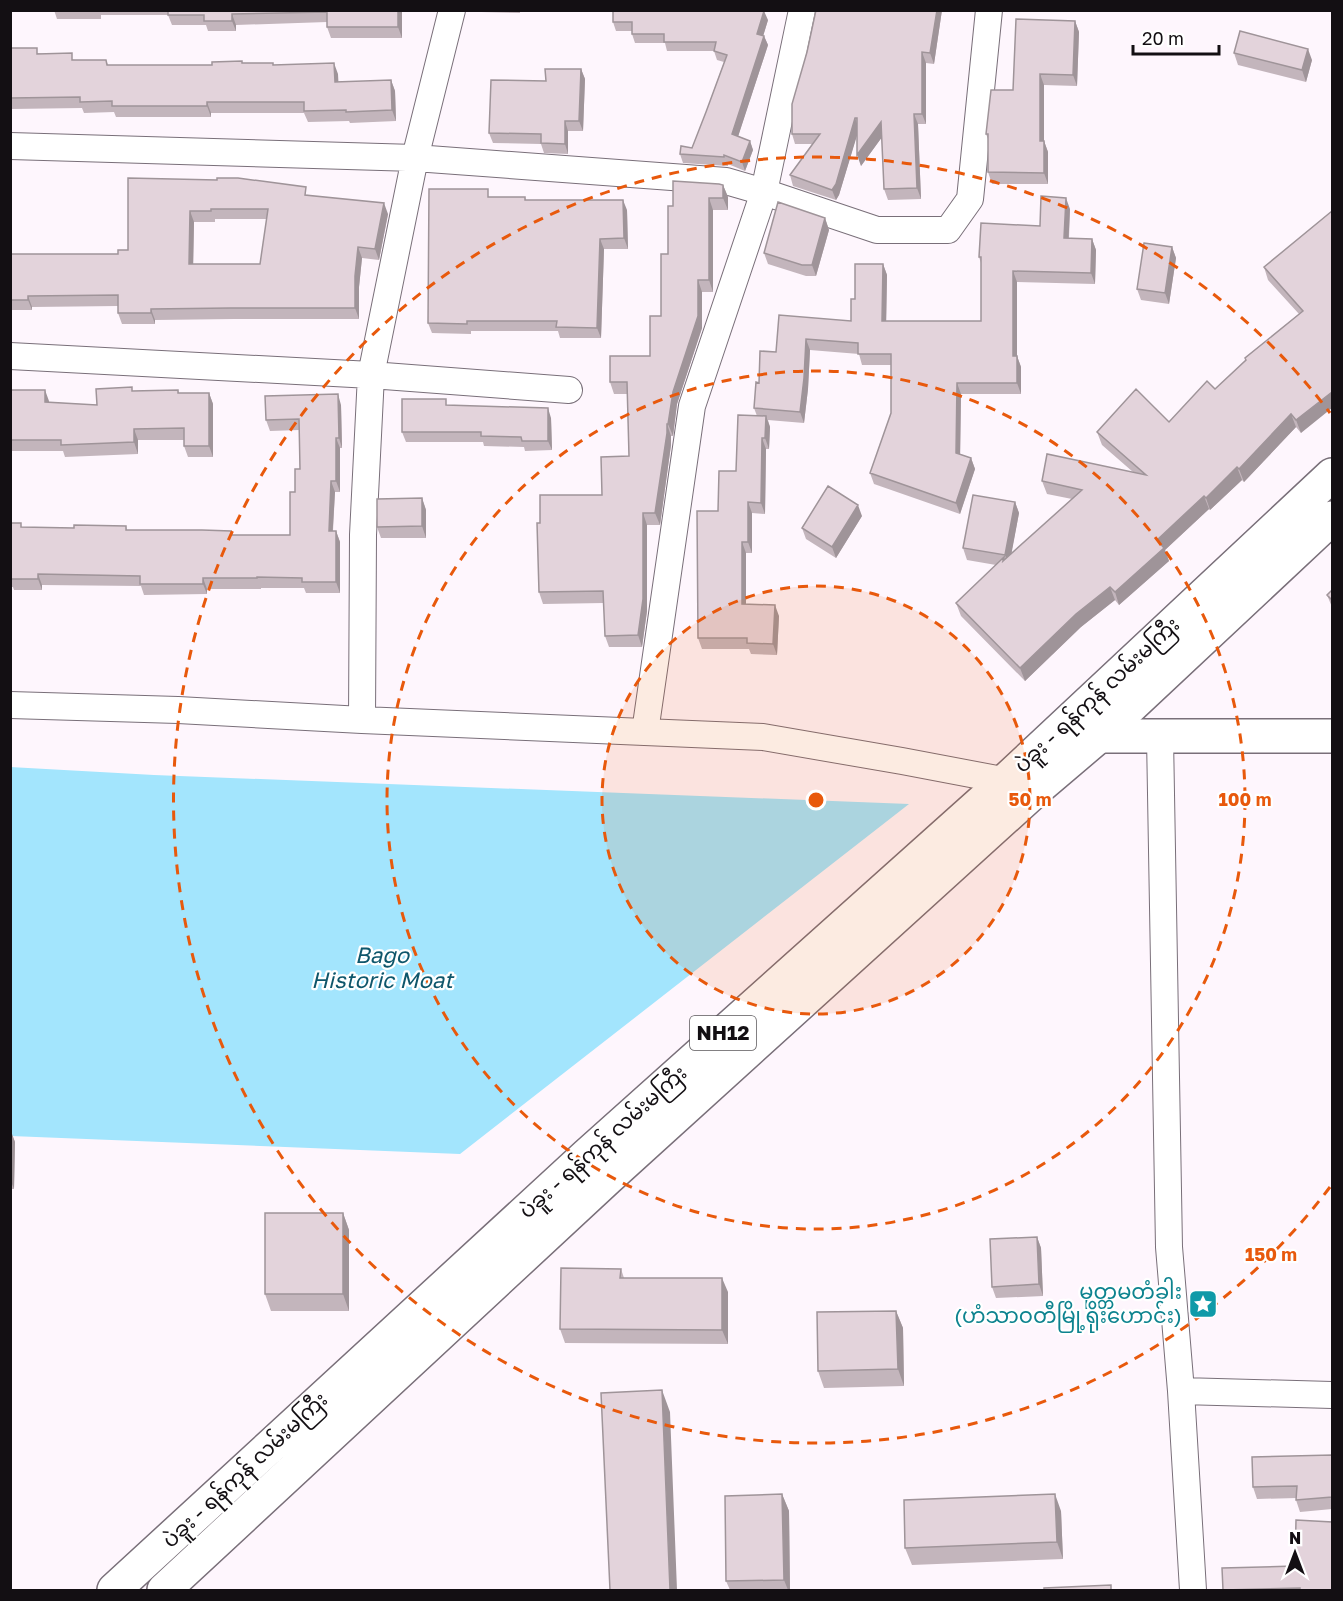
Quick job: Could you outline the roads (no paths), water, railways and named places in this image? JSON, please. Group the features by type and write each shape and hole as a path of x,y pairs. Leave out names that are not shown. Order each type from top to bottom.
{"main road":[{"name":"ပဲခူး - ရန်ကုန် လမ်းမကြီး","path":"114,1590 587,1155 1005,781 1332,475"},
{"name":"ပဲခူး - ရန်ကုန် လမ်းမကြီး","path":"164,1590 599,1186 1039,787 1099,736 1332,518"},
{"path":"1062,728 1099,736 1332,736"}],"street":[{"path":"362,720 363,535 371,375 415,158 452,10"},
{"path":"645,732 692,406 764,192 802,10"},
{"path":"10,146 415,158 726,182 764,192 876,230 948,230 970,200 989,10"},
{"path":"10,356 371,375 569,390"},
{"path":"10,705 178,710 763,737 1039,787"},
{"path":"1160,737 1169,1247 1181,1391 1193,1590"},
{"path":"1181,1391 1332,1395"}],"water":[{"name":"Bago Historic Moat","path":"10,767 154,775 909,804 460,1154 11,1136"}],"place":[{"name":"မုတ္တမတံခါး (ဟံသာဝတီမြို့ရိုးဟောင်း)","path":"1203,1304"}]}
